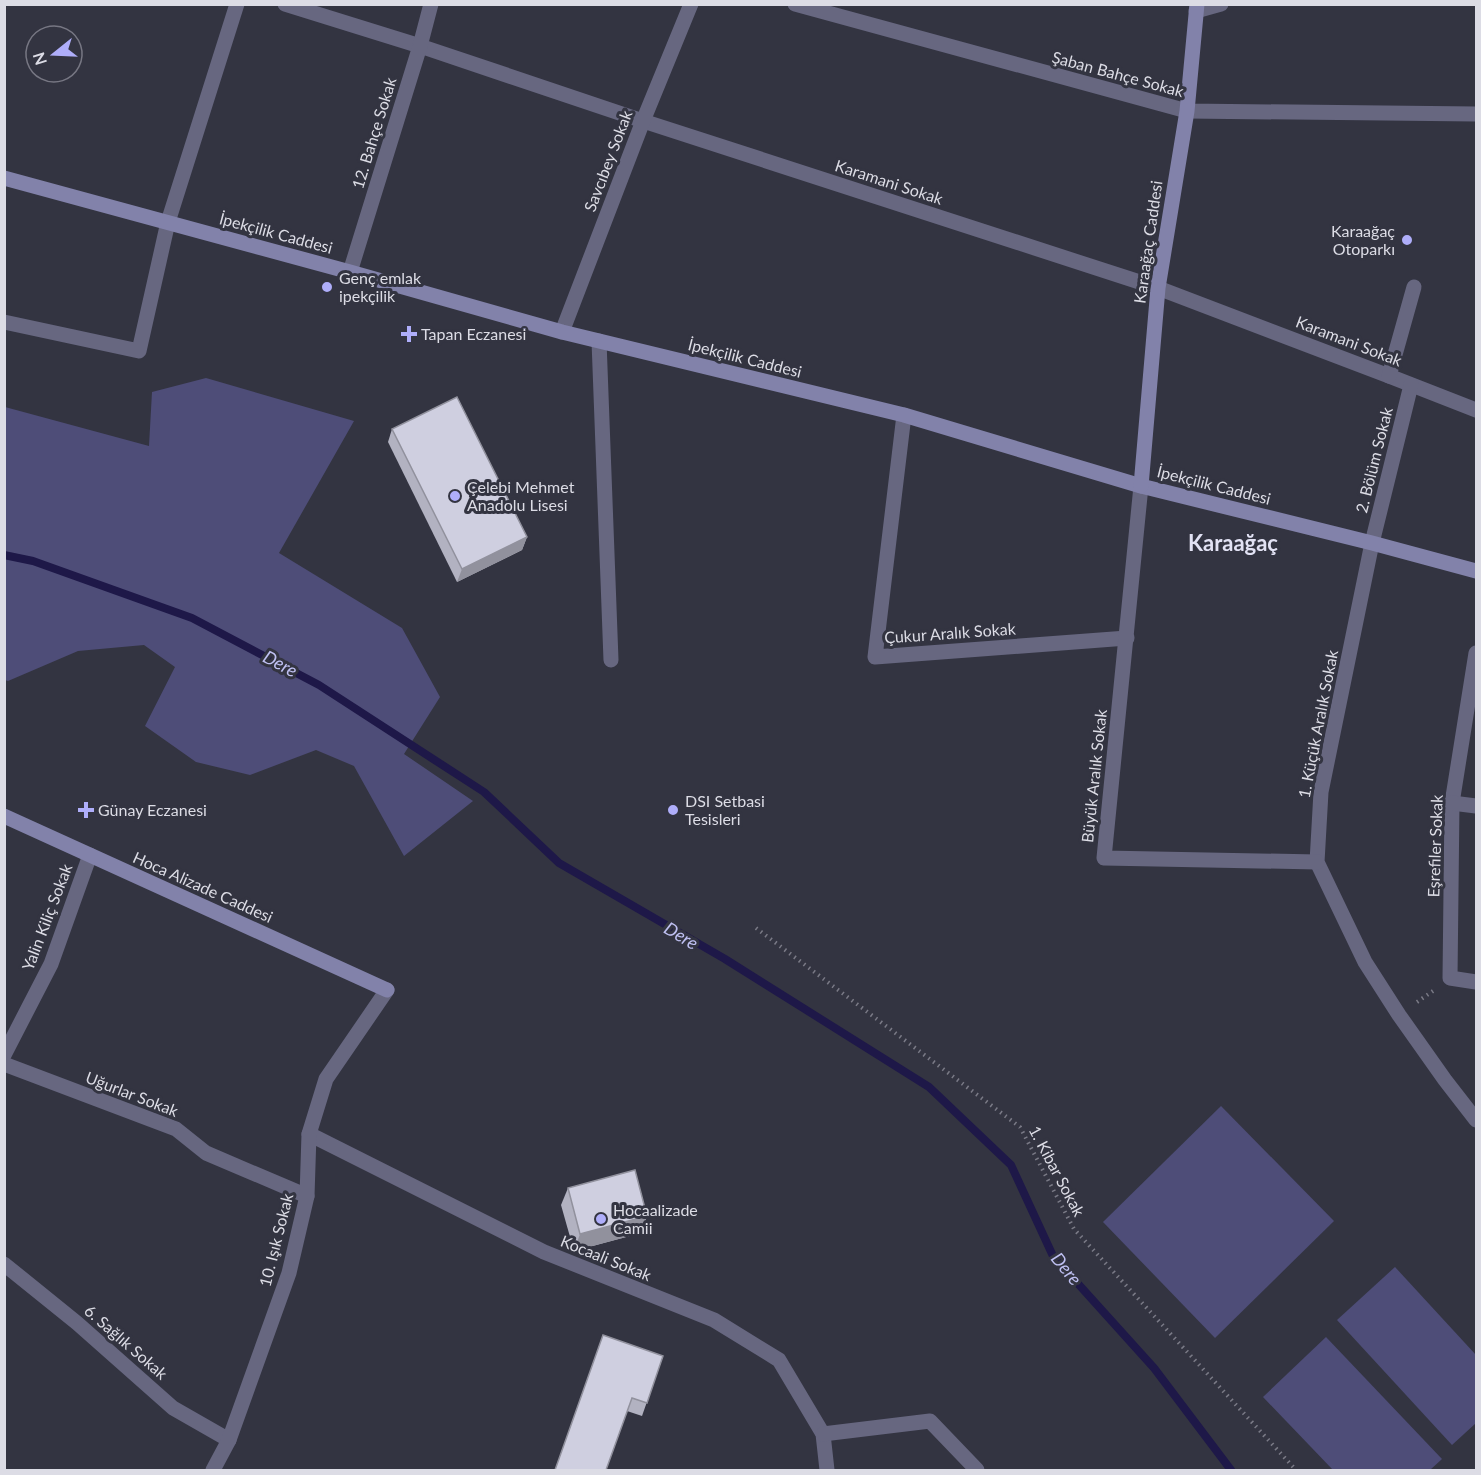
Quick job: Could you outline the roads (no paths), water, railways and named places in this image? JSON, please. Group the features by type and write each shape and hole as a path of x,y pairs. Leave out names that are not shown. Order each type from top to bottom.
{"main road":[{"name":"Karaağaç Caddesi","path":"1141,486 1158,288 1187,111 1196,8"},
{"name":"İpekçilik Caddesi","path":"4,178 562,332 904,415 1141,486 1476,571"},
{"name":"Hoca Alizade Caddesi","path":"4,816 387,990"}],"street":[{"path":"4,321 139,351 168,222 237,4"},
{"name":"Karamani Sokak","path":"285,4 420,46 1158,288 1476,410"},
{"name":"12. Bahçe Sokak","path":"350,272 420,46 430,4"},
{"name":"Savcıbey Sokak","path":"562,332 643,121 691,4"},
{"name":"Şaban Bahçe Sokak","path":"795,4 1187,111 1476,114"},
{"path":"1196,8 1221,4"},
{"path":"1389,376 1414,287"},
{"path":"599,341 611,660"},
{"name":"2. Bölüm Sokak","path":"1372,543 1411,385"},
{"name":"Çukur Aralık Sokak","path":"904,415 875,657 1126,638"},
{"name":"Büyük Aralık Sokak","path":"1141,486 1104,858 1317,862"},
{"name":"1. Küçük Aralık Sokak","path":"1372,543 1321,792 1317,862 1365,962 1399,1015 1476,1120"},
{"name":"Eşrefiler Sokak","path":"1476,653 1452,803 1450,978 1476,982"},
{"path":"1452,803 1476,806"},
{"name":"Yalin Kiliç Sokak","path":"4,1055 51,964 90,855"},
{"name":"10. Işık Sokak","path":"213,1470 229,1440 290,1273 307,1196 309,1134 326,1079 387,990"},
{"name":"Uğurlar Sokak","path":"4,1064 176,1129 206,1153 307,1196"},
{"name":"Kocaali Sokak","path":"309,1134 544,1252 714,1320 779,1360 824,1434 827,1470"},
{"name":"6. Sağlık Sokak","path":"4,1264 77,1323 173,1408 229,1440"},
{"path":"824,1434 930,1421 977,1470"}],"waterway":[{"name":"Dere","path":"4,555 33,561 192,618 319,685 484,792 559,863 725,959 929,1087 1011,1165 1053,1256 1154,1368 1231,1470"}],"place":[{"name":"Karaağaç Otoparkı","path":"1407,240"},
{"name":"Genç emlak ipekçilik","path":"327,287"},
{"name":"Tapan Eczanesi","path":"409,334"},
{"name":"Çelebi Mehmet Anadolu Lisesi","path":"455,496"},
{"name":"Günay Eczanesi","path":"86,810"},
{"name":"DSI Setbasi Tesisleri","path":"673,810"},
{"name":"Hocaalizade Camii","path":"601,1219"}],"district":[{"name":"Karaağaç","path":"1233,543"}]}
